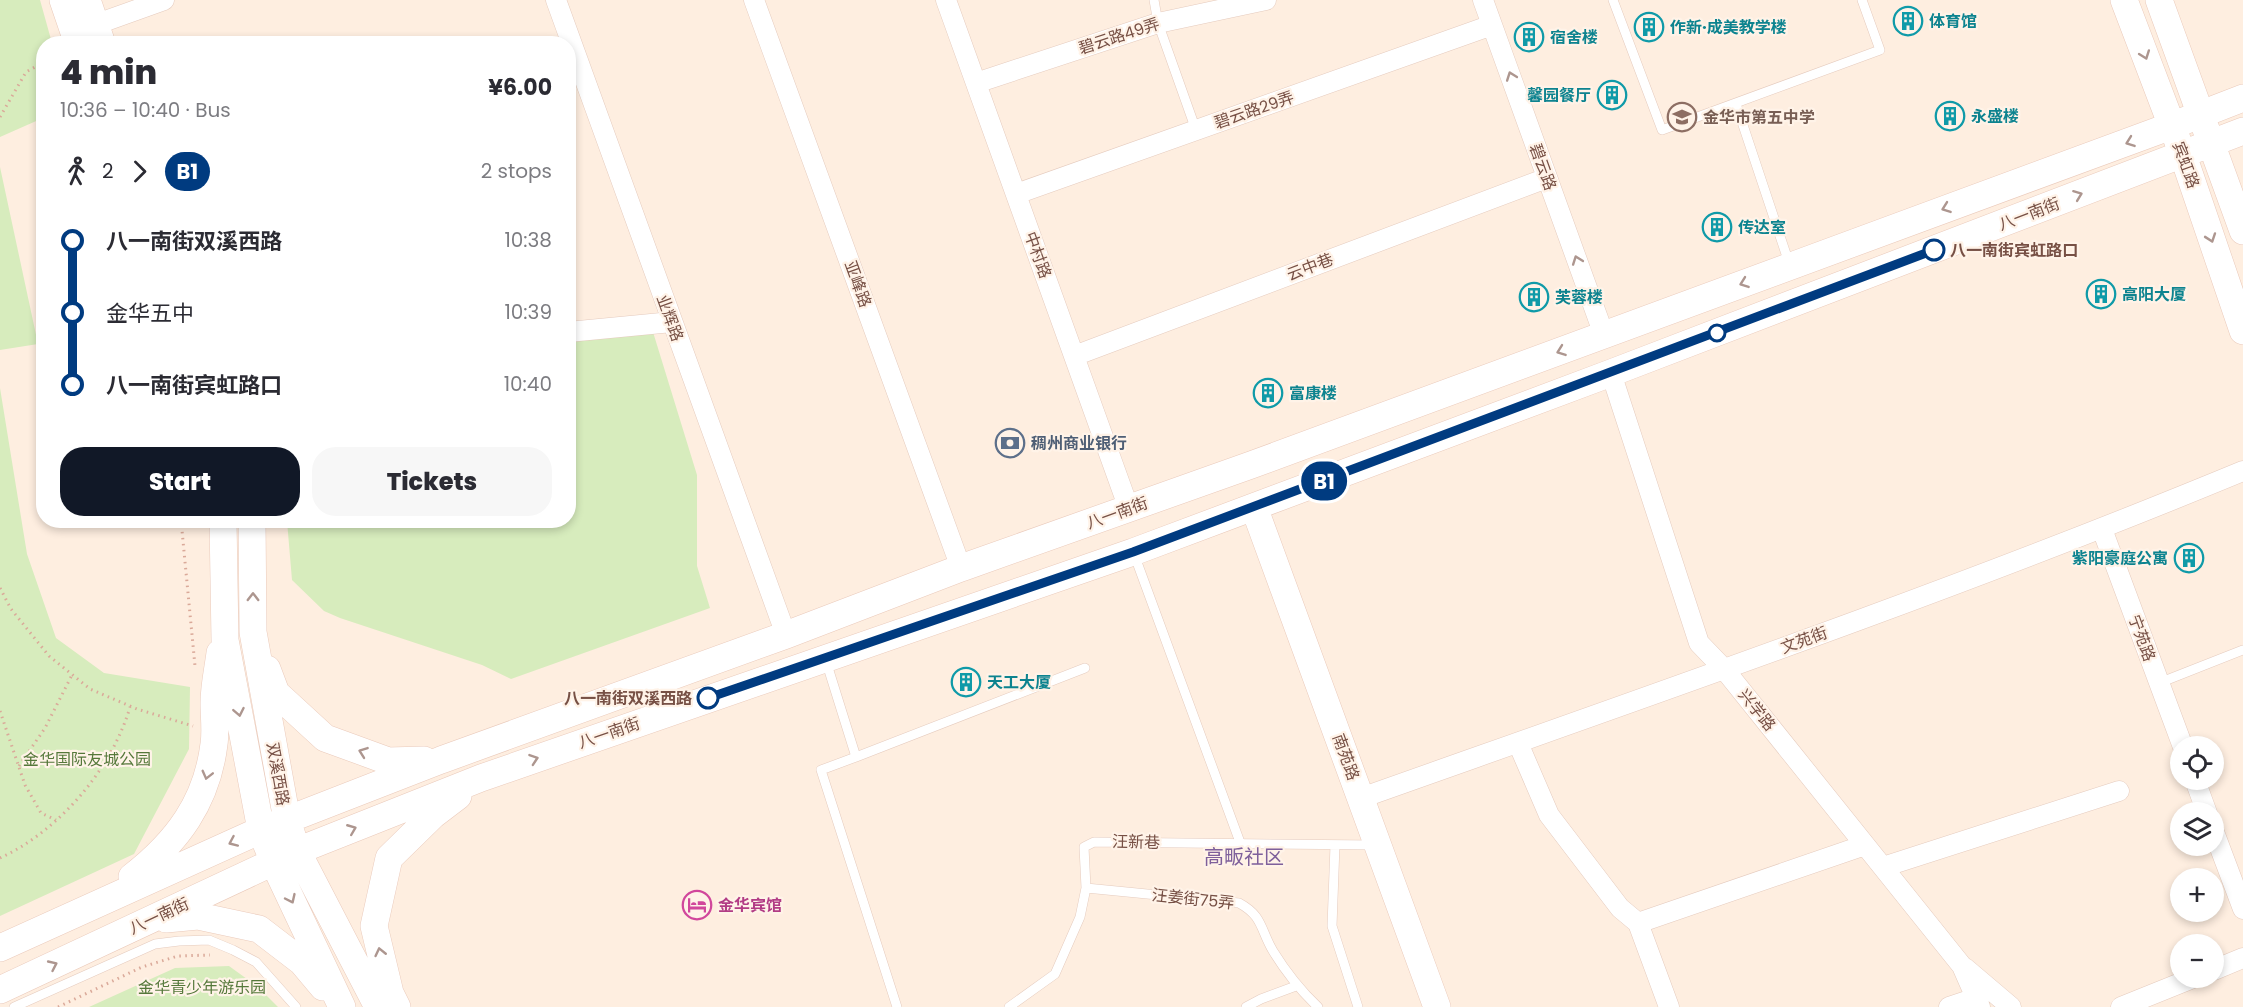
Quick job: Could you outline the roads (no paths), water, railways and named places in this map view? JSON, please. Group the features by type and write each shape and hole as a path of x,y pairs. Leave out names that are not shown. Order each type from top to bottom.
{"main road":[{"path":"63,0 87,36"},
{"path":"87,0 87,36"},
{"name":"宾虹路","path":"2124,0 2183,155 2243,331"},
{"name":"宾虹路","path":"2159,0 2243,231"},
{"name":"八一南街","path":"0,948 261,830 441,760 2243,98"},
{"name":"八一南街","path":"0,990 297,851 481,778 1133,552 1611,373 2183,155 2243,130"},
{"name":"南苑路","path":"1254,507 1437,1007"},
{"name":"双溪西路","path":"224,528 225,640 261,830 273,862 341,1007"},
{"name":"双溪西路","path":"252,528 253,632 287,820 297,851 378,1007"},
{"path":"100,902 156,858 194,811 201,798 214,744 214,701 226,613"},
{"path":"253,632 276,693 325,738 388,761 441,760"},
{"path":"397,1007 390,993 374,926 389,858 433,815 481,778"},
{"path":"150,920 198,916 259,929 302,962 341,1007"}],"street":[{"path":"87,36 164,0"},
{"name":"业辉路","path":"556,0 569,36"},
{"name":"亚峰路","path":"754,0 961,568"},
{"name":"中村路","path":"946,0 1129,509"},
{"name":"碧云路49弄","path":"976,83 1158,23 1263,0"},
{"name":"碧云路","path":"1483,0 1604,334"},
{"name":"碧云路29弄","path":"1016,194 1492,25"},
{"name":"业辉路","path":"576,56 786,635"},
{"name":"云中巷","path":"1074,356 1547,178"},
{"path":"576,331 672,322"},
{"name":"兴学路","path":"1611,373 1699,643 1724,669 1962,966 1982,998"},
{"name":"文苑街","path":"1362,798 1724,669 2102,529 2243,471"},
{"name":"宁苑路","path":"2102,529 2179,736"},
{"path":"1518,742 1549,815 1620,908 1638,923 1669,1007"},
{"path":"1883,867 2119,790"},
{"path":"1638,923 1865,845"},
{"path":"2223,856 2243,909"},
{"path":"2224,965 2243,958"},
{"path":"2121,1007 2170,987"},
{"path":"1949,1007 1982,998 2011,1007"}],"lane":[{"path":"1154,0 1158,23 1196,130"},
{"path":"1613,0 1662,130 1880,50 1862,0"},
{"path":"1736,104 1790,266"},
{"path":"1133,552 1241,845"},
{"path":"2159,683 2243,650"},
{"path":"825,657 856,757"},
{"path":"897,1007 821,770 1085,668"},
{"name":"汪新巷","path":"1009,1007 1055,974 1080,917 1086,888 1084,847 1094,842 1378,845"},
{"path":"1335,845 1332,926 1358,1007"},
{"name":"汪姜街75弄","path":"1086,888 1239,903 1254,910 1272,950 1296,986 1318,1007"},
{"path":"14,1007 155,944 209,940 256,962 296,1007"},
{"path":"1245,1007 1296,986"}],"place":[{"name":"体育馆","path":"1908,21"},
{"name":"作新·成美教学楼","path":"1649,27"},
{"name":"宿舍楼","path":"1529,37"},
{"name":"馨园餐厅","path":"1612,95"},
{"name":"永盛楼","path":"1950,116"},
{"name":"金华市第五中学","path":"1682,117"},
{"name":"传达室","path":"1717,227"},
{"name":"八一南街宾虹路口","path":"1934,250"},
{"name":"高阳大厦","path":"2101,294"},
{"name":"芙蓉楼","path":"1534,297"},
{"name":"富康楼","path":"1268,393"},
{"name":"稠州商业银行","path":"1010,443"},
{"name":"紫阳豪庭公寓","path":"2189,558"},
{"name":"天工大厦","path":"966,682"},
{"name":"八一南街双溪西路","path":"708,698"},
{"name":"金华宾馆","path":"697,905"}],"district":[{"name":"高畈社区","path":"1244,857"}],"park label":[{"name":"金华国际友城公园","path":"87,759"},
{"name":"金华青少年游乐园","path":"202,987"}]}
